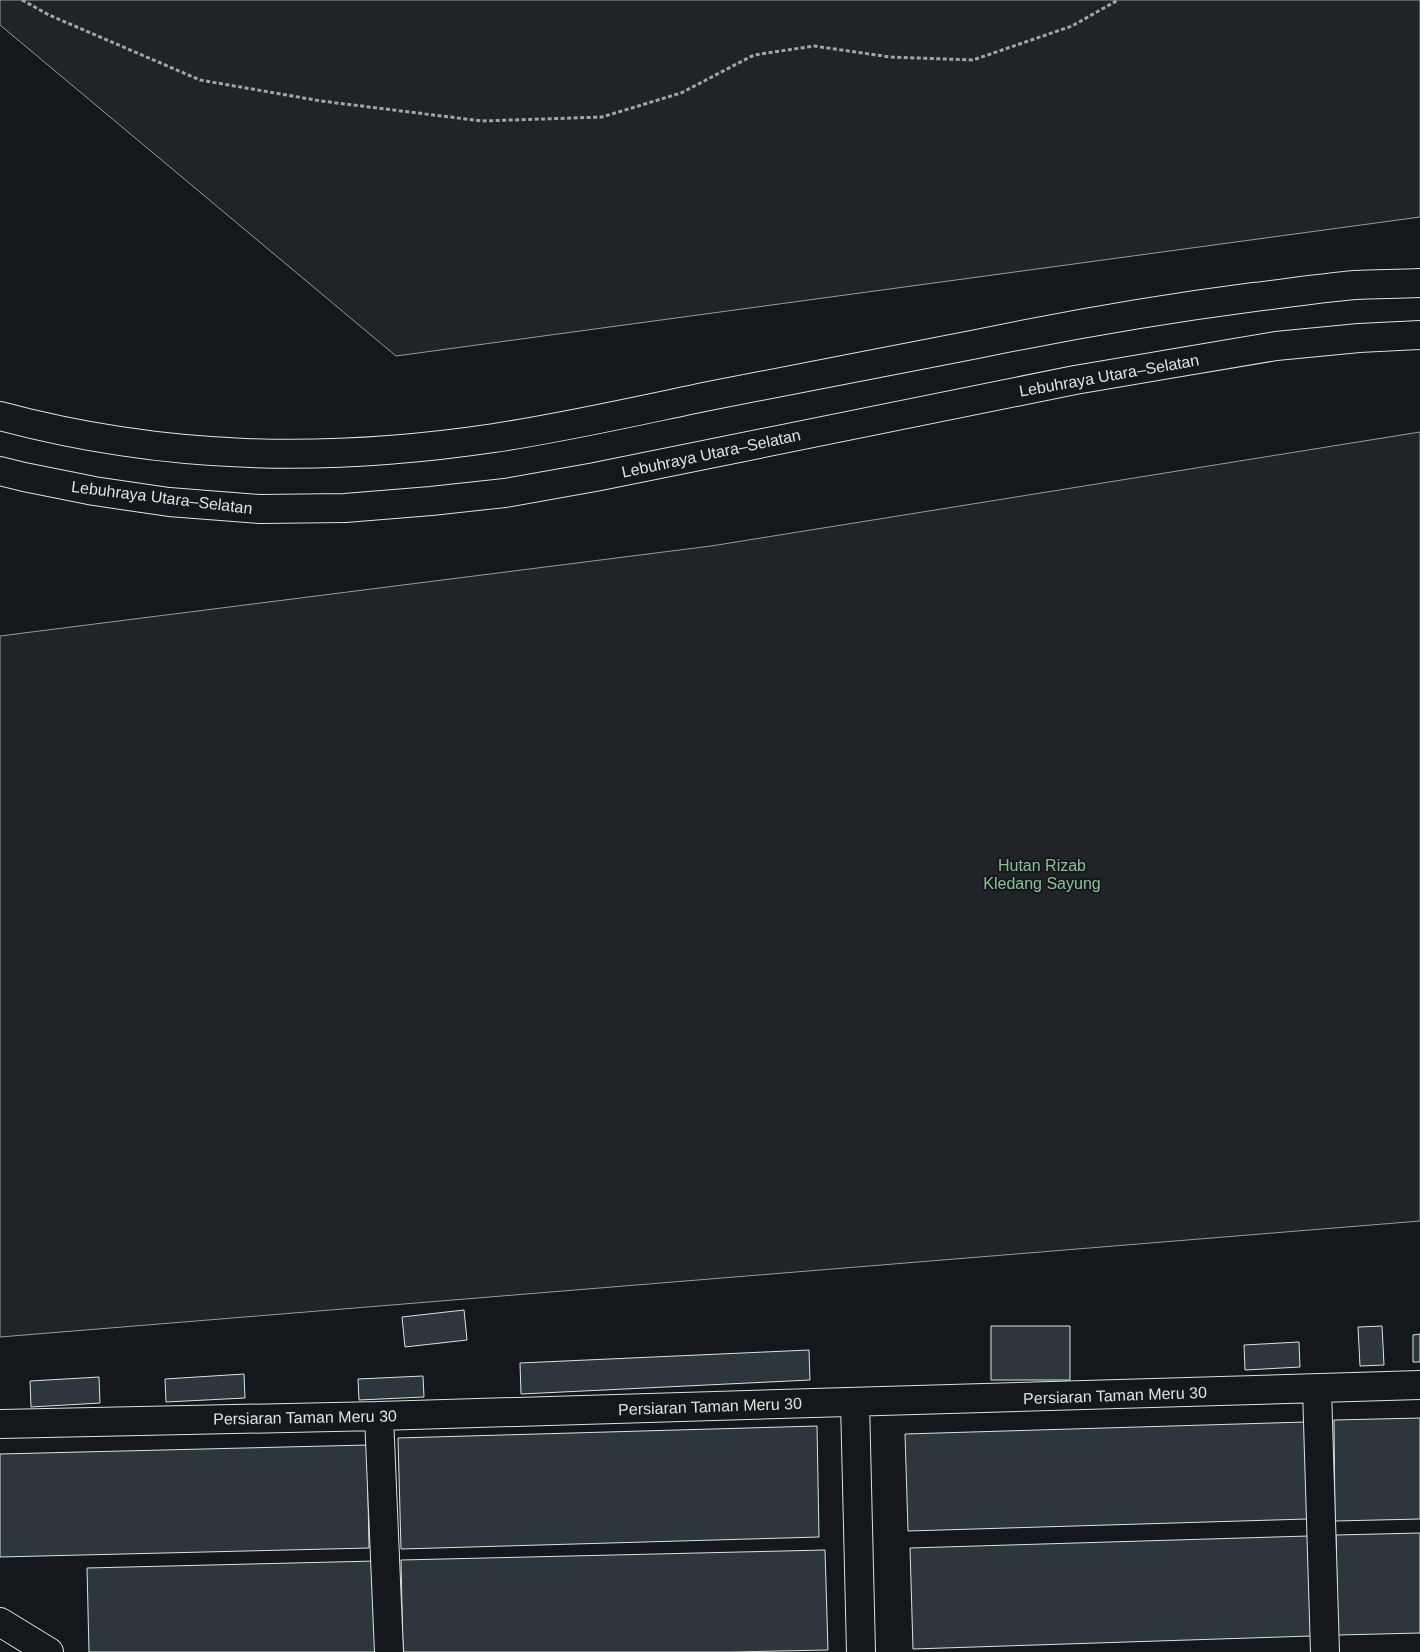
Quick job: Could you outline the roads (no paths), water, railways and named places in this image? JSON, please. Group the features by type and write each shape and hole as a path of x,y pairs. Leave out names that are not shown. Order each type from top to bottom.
{"main road":[{"path":"0,416 106,440 179,449 267,454 331,454 425,447 495,438 586,422 1055,328 1176,307 1355,285 1420,283"},
{"name":"Lebuhraya Utara–Selatan","path":"0,471 94,491 169,502 260,509 345,508 431,501 505,493 595,477 1065,382 1178,362 1276,346 1359,338 1420,335"},
{"name":"Persiaran Taman Meru 30","path":"0,1424 378,1416 1420,1385"},
{"path":"1317,1389 1325,1652"},
{"path":"854,1402 861,1652"},
{"path":"378,1416 389,1652"},
{"path":"0,1622 49,1652"}],"park label":[{"name":"Hutan Rizab Kledang Sayung","path":"1042,874"}]}
